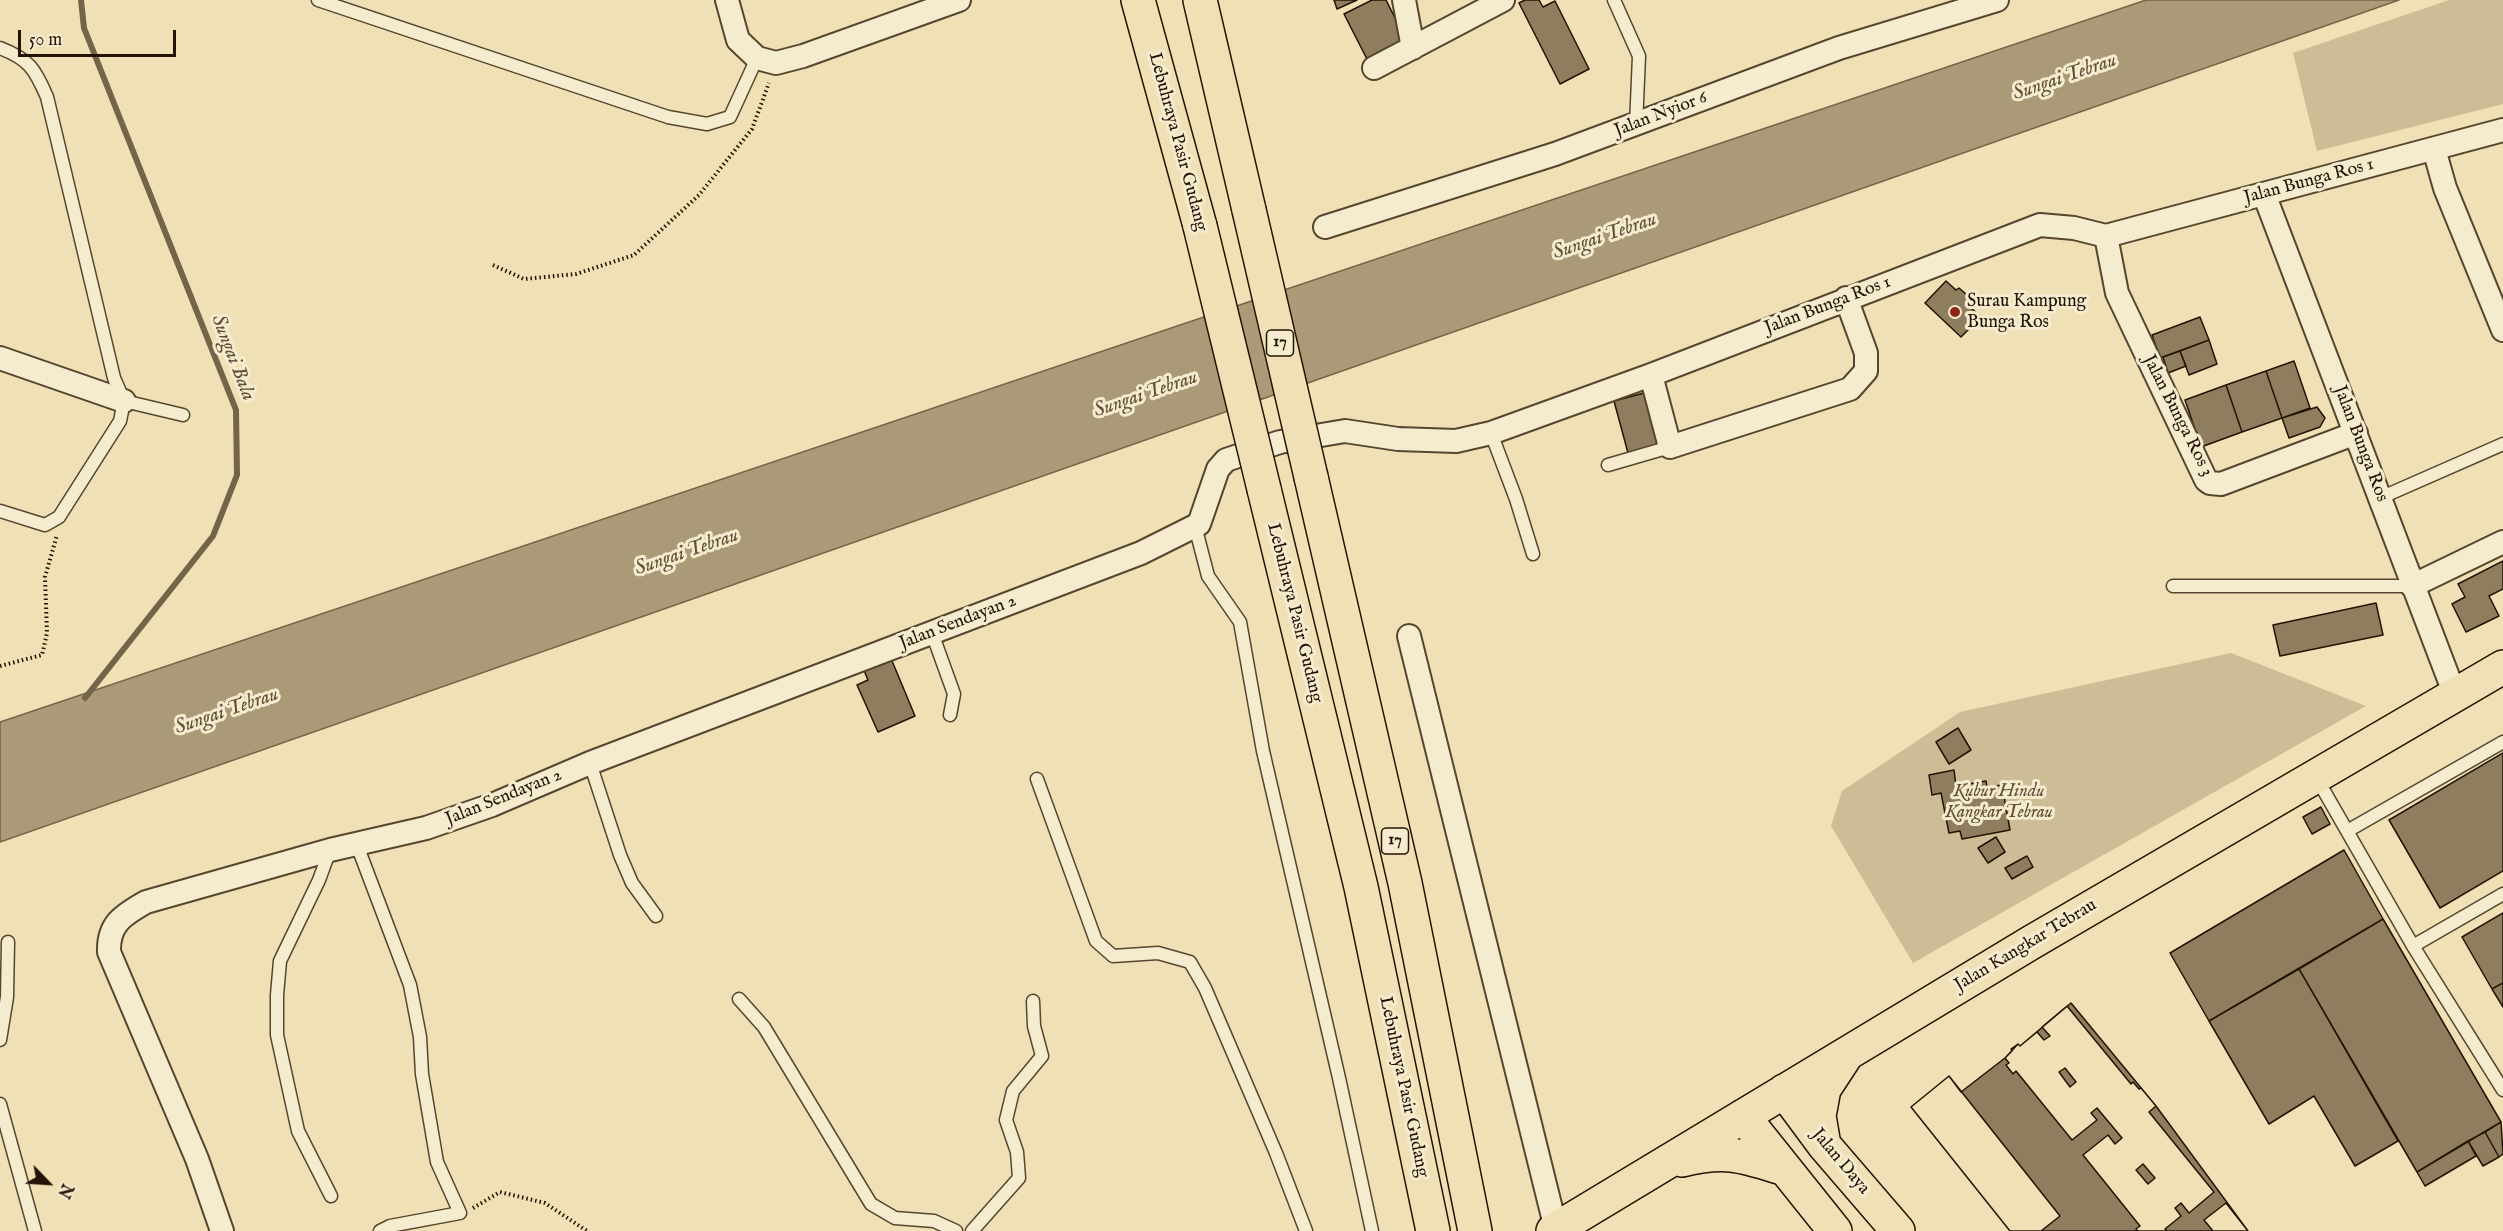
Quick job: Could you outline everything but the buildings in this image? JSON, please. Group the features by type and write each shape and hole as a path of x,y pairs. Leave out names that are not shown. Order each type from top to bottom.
{"main road":[{"name":"Lebuhraya Pasir Gudang","path":"1138,0 1200,226 1361,887 1432,1225"},
{"name":"17","path":"1200,0 1405,883 1473,1220"},
{"name":"Jalan Kangkar Tebrau","path":"1555,1230 2032,942 2503,667"},
{"path":"1824,1145 1819,1116 1824,1089 1848,1053"},
{"name":"Jalan Daya","path":"1784,1091 1824,1145 1898,1231"},
{"path":"1743,1116 1835,1231"},
{"path":"1660,1166 1706,1154 1723,1153 1740,1155 1785,1169"}],"street":[{"path":"727,0 738,40 767,60 803,56 919,6 959,0"},
{"path":"1404,0 1413,48"},
{"path":"1374,68 1503,0"},
{"name":"Jalan Nyior 6","path":"1325,227 1544,158 1839,48 1997,0"},
{"name":"Jalan Bunga Ros 1","path":"1195,526 1201,520 1218,469 1226,460 1280,442 1345,431 1398,439 1456,441 1491,433 1651,375 2040,225 2074,228 2106,236 2503,130"},
{"path":"2434,148 2445,188 2503,330"},
{"name":"Jalan Bunga Ros","path":"2264,194 2455,695"},
{"name":"Jalan Bunga Ros 3","path":"2106,236 2117,293 2206,480 2221,484 2356,433"},
{"path":"1651,375 1670,447 1850,389 1866,371 1866,353 1846,298"},
{"path":"0,358 124,401"},
{"name":"Jalan Sendayan 2","path":"222,1231 197,1159 110,952 109,937 122,917 146,902 330,850 426,828 481,809 590,764 1141,553 1195,526"},
{"path":"2412,586 2503,542"},
{"path":"1409,636 1555,1230"}],"lane":[{"path":"318,0 668,117 707,124 730,117 767,60"},
{"path":"1614,0 1639,56 1636,125"},
{"path":"0,48 12,53 35,70 46,97 114,378 124,401 120,420 59,517 45,525 0,511"},
{"path":"124,401 183,415"},
{"path":"1491,433 1516,499 1533,554"},
{"path":"2380,498 2503,444"},
{"path":"1608,465 1670,447"},
{"path":"1195,526 1208,576 1240,622 1263,751 1372,1231"},
{"path":"2173,586 2412,586"},
{"path":"932,633 954,694 950,715"},
{"path":"2349,830 2503,742"},
{"path":"590,764 620,855 632,883 656,916"},
{"path":"2316,776 2349,830 2413,946 2503,1090"},
{"path":"1037,779 1096,941 1113,956 1158,953 1190,962 1205,988 1276,1153 1306,1231"},
{"path":"357,845 410,985 420,1037 422,1074 437,1162 460,1213 390,1226 380,1231"},
{"path":"330,850 319,880 280,961 277,1035 298,1131 331,1196"},
{"path":"2413,946 2503,894"},
{"path":"0,1040 7,997 8,942"},
{"path":"739,999 764,1027 871,1204 895,1218 934,1221 956,1231"},
{"path":"972,1231 1019,1178 1017,1152 1006,1120 1013,1091 1042,1056 1034,1026 1033,1001"},
{"path":"0,1104 35,1231"}],"path":[{"path":"493,264 524,279 576,274 634,255 699,195 752,129 767,60"},
{"path":"0,666 42,655 47,633 45,577 57,539 59,517"},
{"path":"460,1213 482,1204 500,1192 545,1203 587,1231"}],"green space":[{"path":"2449,0 2503,0 2503,104 2317,151 2293,53"},
{"name":"Kubur Hindu Kangkar Tebrau","path":"2231,653 2366,706 1913,963 1831,826 1842,791 1960,712"}],"water":[{"name":"Sungai Tebrau","path":"2146,0 2399,0 0,842 0,722"}],"waterway":[{"name":"Sungai Bala","path":"81,0 84,28 236,410 237,475 213,536 85,698"}],"place":[{"name":"Surau Kampung Bunga Ros","path":"1955,312"}]}
